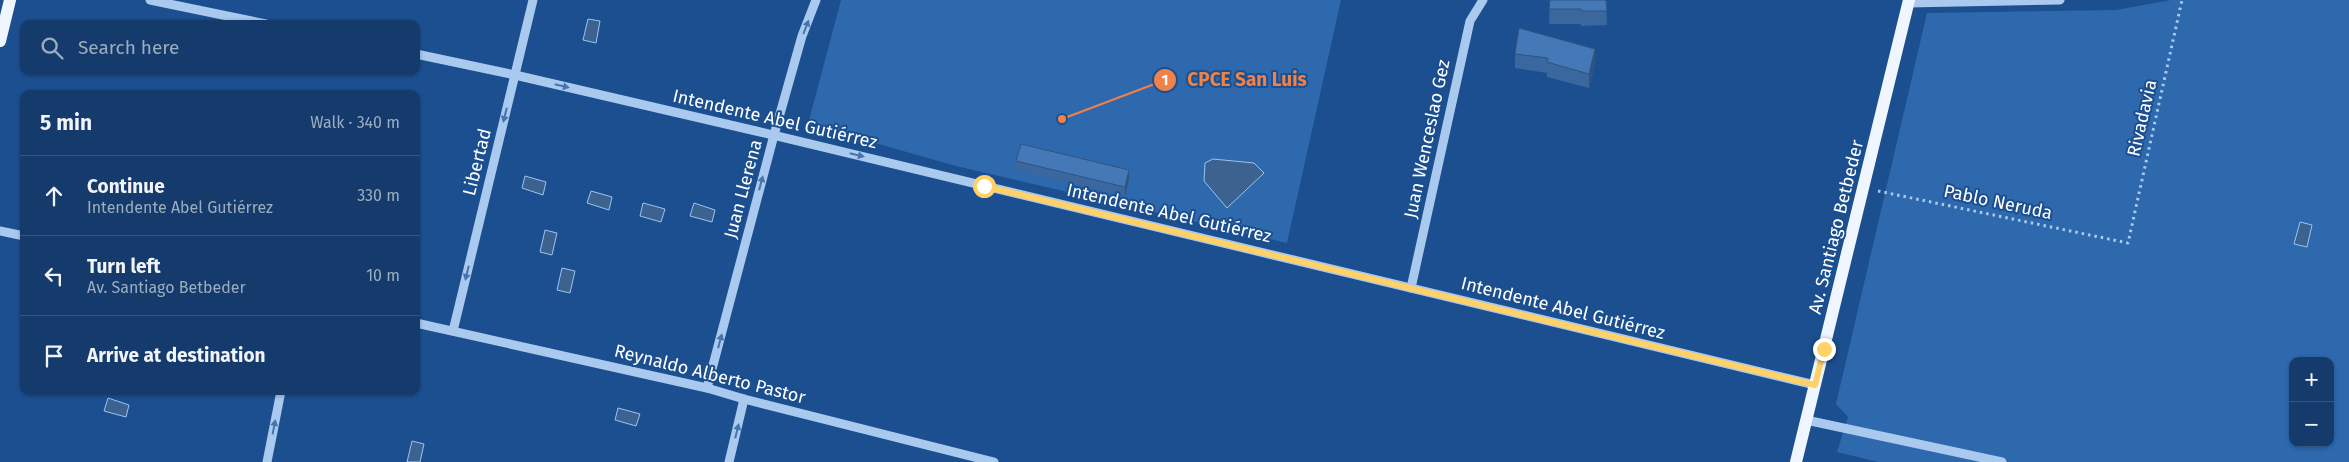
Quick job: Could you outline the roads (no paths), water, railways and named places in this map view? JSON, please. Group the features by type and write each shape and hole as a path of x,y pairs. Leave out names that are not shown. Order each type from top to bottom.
{"main road":[{"path":"0,41 10,0"},
{"name":"Av. Santiago Betbeder","path":"1796,462 1908,2"}],"street":[{"path":"150,0 247,20"},
{"name":"Libertad","path":"453,331 533,0"},
{"name":"Juan Llerena","path":"707,388 774,135 802,36 816,0"},
{"name":"Juan Wenceslao Gez","path":"1411,288 1470,21 1483,0"},
{"path":"1908,2 2060,0"},
{"name":"Intendente Abel Gutiérrez","path":"420,55 774,135 1815,385"},
{"path":"0,231 20,235"},
{"name":"Reynaldo Alberto Pastor","path":"420,324 707,388 994,462"},
{"path":"267,462 280,395"},
{"path":"729,462 744,399"},
{"path":"1806,420 2002,462"}],"place":[{"name":"CPCE San Luis","path":"1062,119"}]}
